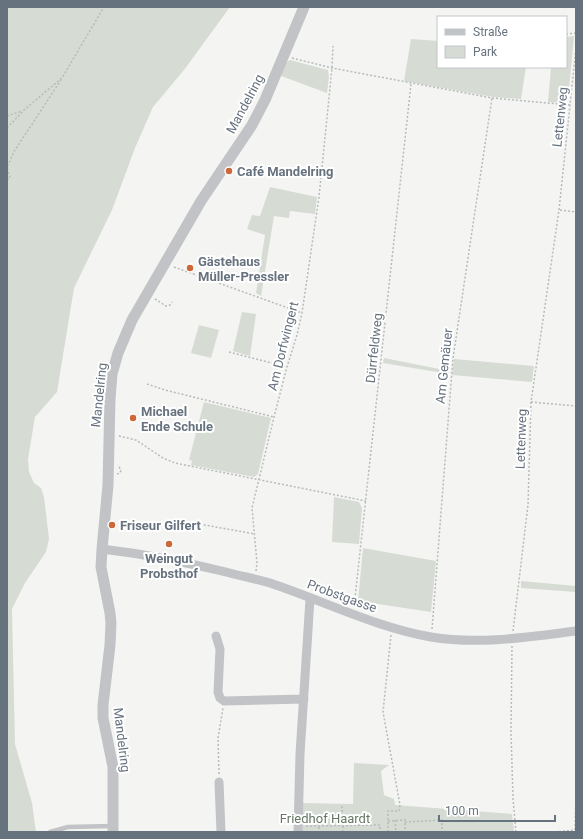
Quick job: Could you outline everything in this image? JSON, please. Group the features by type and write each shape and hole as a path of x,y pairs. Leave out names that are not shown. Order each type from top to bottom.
{"street":[{"name":"Mandelring","path":"113,829 113,766 104,718 103,704 111,623 102,575 102,549 108,484 112,374 118,353 132,320 147,293 201,201 252,125 265,100 304,7"},
{"name":"Probstgasse","path":"102,549 170,559 255,579 279,586 310,599 392,627 432,637 464,640 512,639 576,631"},
{"path":"298,829 300,754 310,599"},
{"path":"216,636 220,649 218,692 220,698 224,701 304,699"},
{"path":"219,782 221,832"}],"lane":[{"path":"50,832 68,827 113,829"}],"path":[{"path":"7,180 10,178 8,165 15,150 62,78 104,7"},
{"name":"Am Dorfwingert","path":"255,579 257,563 252,508 274,417 302,313 319,197 333,46"},
{"name":"Lettenweg","path":"516,832 513,799 511,731 512,639 528,505 531,402 559,210 576,48"},
{"path":"284,56 332,68 411,84 492,98 570,105"},
{"path":"7,128 24,110 62,78"},
{"name":"Dürrfeldweg","path":"353,614 367,501 411,84"},
{"name":"Am Gemäuer","path":"432,637 453,358 492,98"},
{"path":"7,116 24,110"},
{"path":"559,210 576,212"},
{"path":"165,263 302,313"},
{"path":"147,293 166,306 170,305 172,302"},
{"path":"229,352 287,367"},
{"path":"147,384 165,390 274,417"},
{"path":"531,402 576,406"},
{"path":"109,434 136,440 163,458 175,463 367,501"},
{"path":"188,522 255,534"},
{"path":"388,832 388,811 399,810 399,798 382,712 392,627"},
{"path":"219,782 218,738 224,701"},
{"path":"555,832 576,830 576,790"},
{"path":"342,806 343,832"},
{"path":"395,820 396,832"},
{"path":"388,821 405,820 405,822 442,820 442,832"},
{"path":"405,822 405,832"},
{"path":"298,829 380,825 380,832"},
{"path":"319,827 319,832"}],"green space":[{"path":"7,7 230,7 184,70 153,107 135,148 112,210 74,288 57,392 35,417 28,459 29,472 34,483 41,488 44,497 49,539 46,552 25,583 12,609 15,744 32,803 36,832 7,832"},
{"path":"574,36 568,99 564,103 548,102 551,68 567,68 567,37"},
{"path":"411,39 437,41 437,68 526,68 521,99 493,97 404,81"},
{"path":"290,60 328,70 329,77 327,93 281,76 285,63"},
{"path":"270,187 317,197 315,214 290,211 289,218 274,216 261,296 256,293 265,235 247,229 252,215 260,216"},
{"path":"242,312 256,314 250,356 233,351"},
{"path":"199,325 219,330 211,358 191,353"},
{"path":"384,358 449,371 449,374 383,363"},
{"path":"454,359 534,366 532,382 452,375"},
{"path":"204,402 271,418 258,474 254,477 191,465 192,461 194,461 189,460"},
{"path":"334,497 359,502 362,508 359,544 332,542"},
{"path":"363,548 436,561 431,612 358,601"},
{"path":"521,581 576,586 576,592 521,588"},
{"name":"Friedhof Haardt","path":"354,763 389,765 381,771 384,795 394,799 395,805 512,814 514,832 302,832 302,803 353,804"}],"place":[{"name":"Café Mandelring","path":"229,171"},
{"name":"Gästehaus Müller-Pressler","path":"190,268"},
{"name":"Michael Ende Schule","path":"133,418"},
{"name":"Friseur Gilfert","path":"112,525"},
{"name":"Weingut Probsthof","path":"169,544"}]}
